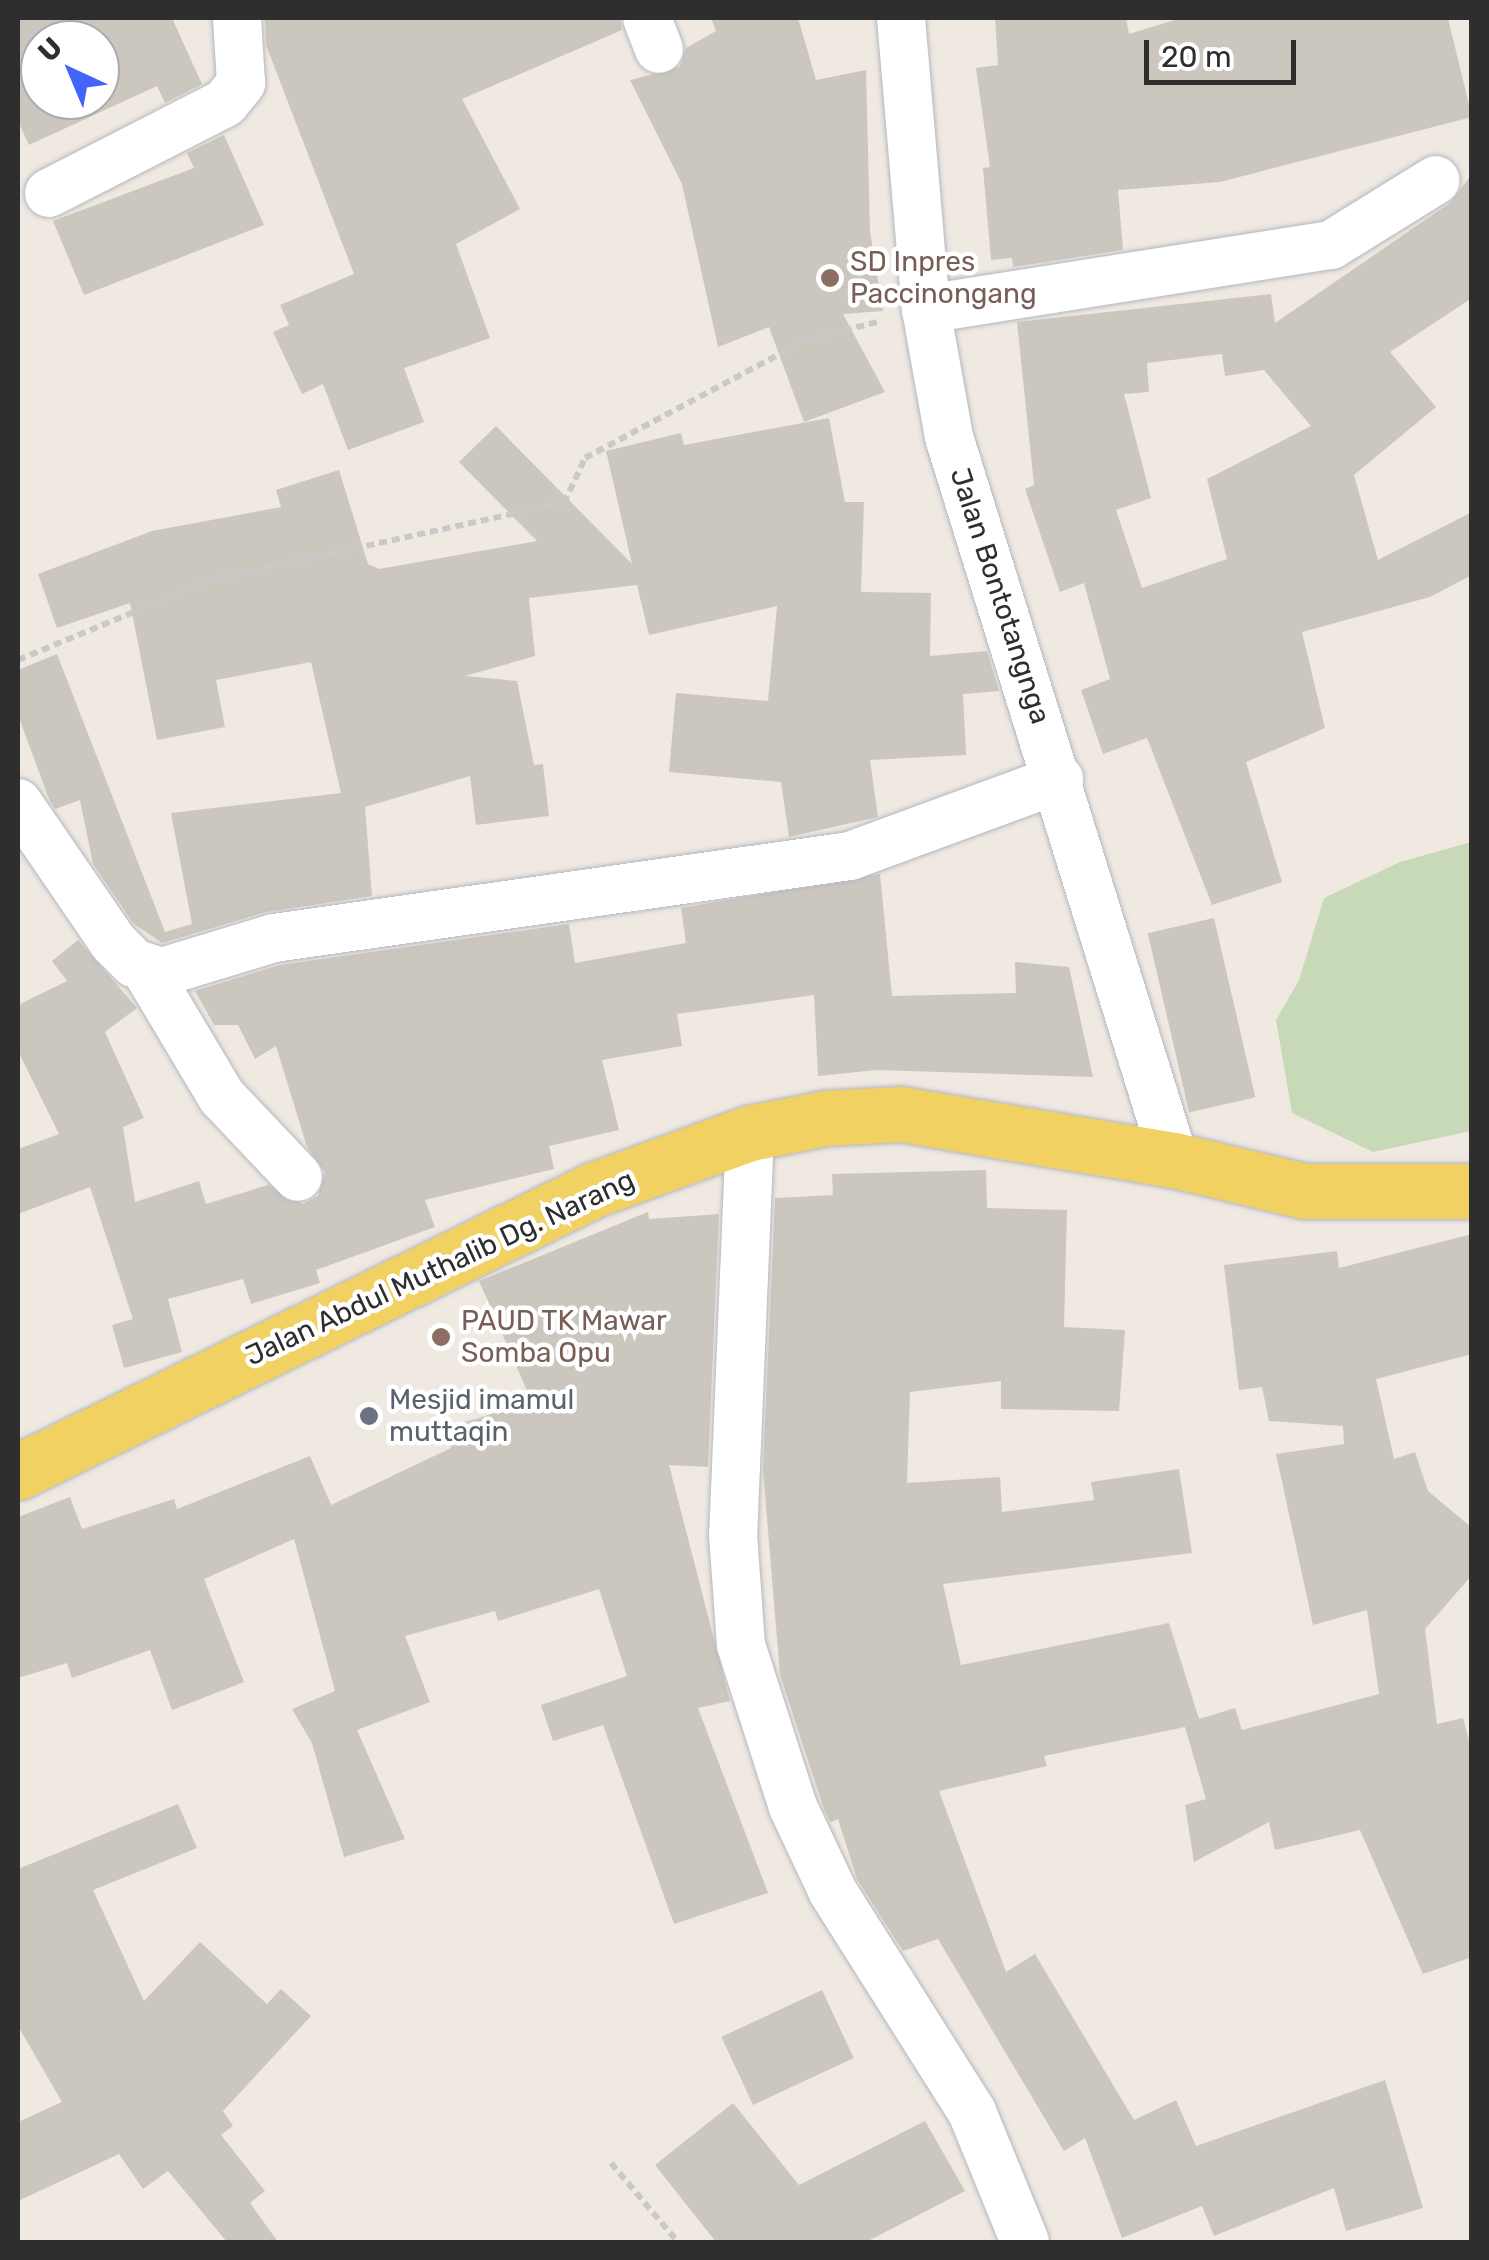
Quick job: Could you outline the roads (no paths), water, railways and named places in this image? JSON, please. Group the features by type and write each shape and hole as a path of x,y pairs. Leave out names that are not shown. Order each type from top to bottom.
{"main road":[{"name":"Jalan Abdul Muthalib Dg. Narang","path":"18,1472 593,1190 750,1133 824,1118 901,1114 1174,1160 1304,1192 1472,1191"}],"street":[{"path":"50,194 225,103 241,83 236,18"},
{"name":"Jalan Bontotangnga","path":"901,18 926,310 949,437 1059,779 1174,1160"},
{"path":"926,310 1331,245 1436,180"},
{"path":"145,968 162,972 274,938 395,918 850,856 1059,779"},
{"path":"23,820 113,942 145,968 222,1097 298,1177"},
{"path":"750,1133 733,1534 741,1645 793,1808 833,1892 972,2112 1024,2242"}],"place":[{"name":"SD Inpres Paccinongang","path":"830,278"},
{"name":"PAUD TK Mawar Somba Opu","path":"441,1337"},
{"name":"Mesjid imamul muttaqin","path":"369,1416"}]}
